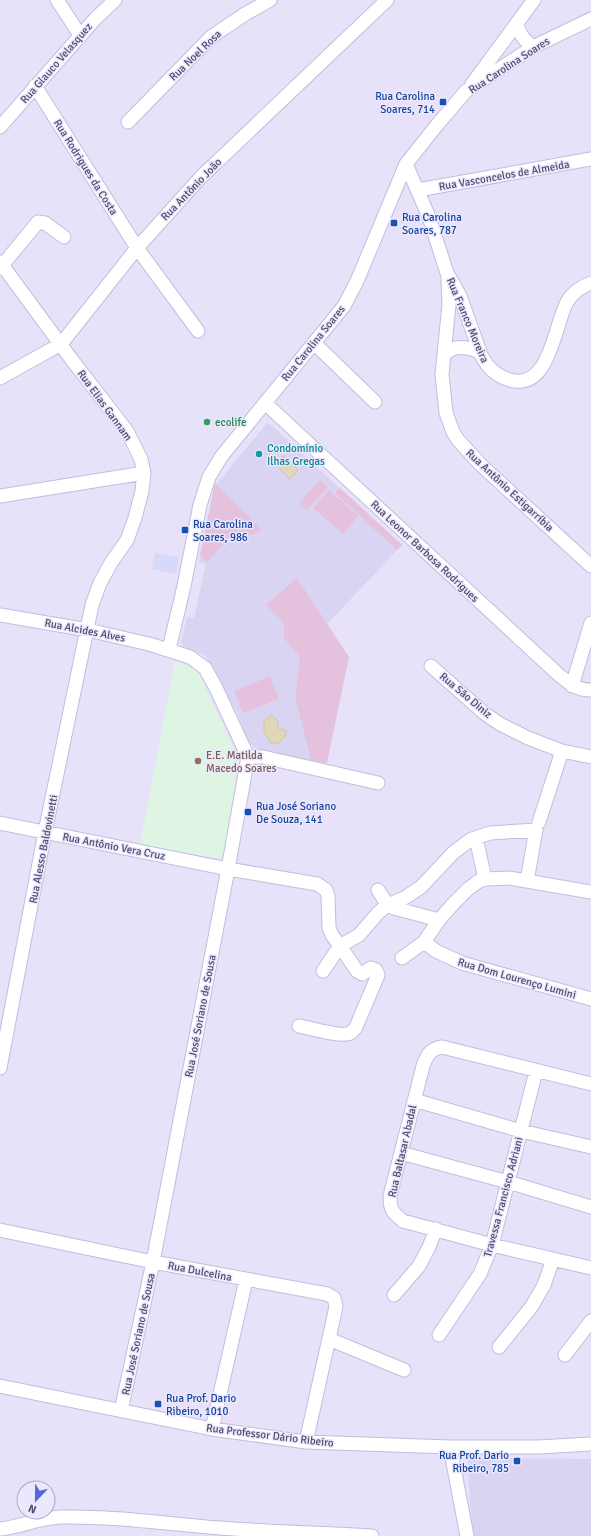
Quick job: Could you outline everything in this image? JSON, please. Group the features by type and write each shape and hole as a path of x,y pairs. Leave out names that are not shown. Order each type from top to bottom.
{"street":[{"path":"58,0 80,36"},
{"name":"Rua Glauco Velasquez","path":"0,127 95,19 115,0"},
{"name":"Rua Noel Rosa","path":"128,122 211,37 245,14 270,0"},
{"name":"Rua Antônio João","path":"0,378 61,344 137,248 201,177 387,0"},
{"path":"466,91 534,0"},
{"name":"Rua Carolina Soares","path":"169,649 184,586 200,505 208,477 221,457 344,306 357,281 406,164 466,91 533,47 591,19"},
{"path":"517,23 518,30 533,47"},
{"name":"Rua Rodrigues da Costa","path":"35,86 137,248 198,331"},
{"name":"Rua Vasconcelos de Almeida","path":"418,190 591,159"},
{"name":"Rua Franco Moreira","path":"406,164 429,217 447,273 460,296 480,352 486,364 498,375 522,382 539,373 546,361 568,301 580,288 591,282"},
{"path":"1,265 38,222 45,223 64,237"},
{"name":"Rua Elias Gannam","path":"1,265 127,431 141,459 144,474 142,492 135,518 127,540 111,563 100,583 92,605 88,630"},
{"name":"Rua Antônio Estigarríbia","path":"447,273 449,305 442,382 446,413 453,432 458,440 480,464 591,566"},
{"path":"314,344 375,402"},
{"path":"444,355 453,348 460,347 480,352"},
{"name":"Rua Leonor Barbosa Rodrigues","path":"264,403 559,675 572,686 582,690 591,690"},
{"path":"0,496 144,474"},
{"name":"Rua Alcides Alves","path":"0,615 88,630 169,649"},
{"path":"572,686 591,623"},
{"name":"Rua Alesso Baldovinetti","path":"0,1068 45,832 88,630"},
{"path":"169,649 190,657 205,668 248,756 263,757 378,783"},
{"name":"Rua São Diniz","path":"431,666 484,713 495,720 528,738 562,751 591,757"},
{"path":"526,881 537,826 562,751"},
{"name":"Rua José Soriano de Sousa","path":"121,1411 153,1262 248,756"},
{"name":"Rua Antônio Vera Cruz","path":"0,823 228,869 317,884 326,890 328,896 329,928 332,936 340,946"},
{"path":"323,971 340,946 358,935 378,913 390,904 417,890 453,853 466,843 490,833 537,826"},
{"path":"476,838 485,879"},
{"path":"402,958 424,942 439,920 468,890 479,881 485,879 509,878 591,892"},
{"path":"378,890 385,901 394,908 439,920"},
{"name":"Rua Dom Lourenço Lumini","path":"424,942 436,951 462,963 591,1000"},
{"path":"299,1026 339,1034 347,1034 352,1032 356,1027 378,973 376,970 371,968 365,974 360,974 340,946"},
{"name":"Rua Baltasar Abadal","path":"591,1084 442,1047 434,1049 427,1056 414,1100 390,1196 390,1206 394,1213 403,1220 492,1245 591,1268"},
{"name":"Travessa Francisco Adriani","path":"439,1335 480,1274 492,1245 536,1071"},
{"path":"414,1100 521,1131 591,1147"},
{"path":"401,1154 508,1182 591,1207"},
{"path":"394,1295 419,1266 430,1247 436,1229"},
{"name":"Rua Dulcelina","path":"0,1230 153,1262 327,1294 334,1298 336,1306 329,1339"},
{"path":"498,1347 532,1306 544,1284 553,1259"},
{"path":"212,1429 246,1280"},
{"path":"566,1355 591,1321"},
{"path":"306,1442 329,1339 404,1370"},
{"name":"Rua Professor Dário Ribeiro","path":"0,1386 212,1429 306,1442 538,1447 591,1444"},
{"path":"450,1446 467,1536"},
{"path":"0,1529 11,1528 38,1519 61,1516 100,1518 221,1532 372,1536"}],"shaded area":[{"path":"267,423 402,545 327,624 327,763 266,752 255,748 248,742 238,714 205,655 187,649 181,641 187,617 194,618 206,564 199,562 216,485"},
{"path":"283,456 298,470 290,479 275,464"},
{"path":"320,480 328,487 307,510 299,503"},
{"path":"215,483 262,530 252,535 230,536 208,562 200,555"},
{"path":"340,488 402,545 397,550 335,493"},
{"path":"329,490 358,516 343,534 313,508"},
{"path":"155,553 179,557 176,574 152,569"},
{"path":"297,578 349,657 327,763 311,760 295,697 300,662 299,656 284,638 284,623 266,605"},
{"name":"E.E. Matilda Macedo Soares","path":"175,661 197,670 239,759 224,855 218,858 140,845"},
{"path":"270,676 279,699 243,713 234,691"},
{"path":"271,715 277,720 278,728 286,731 285,736 278,743 271,743 264,732 264,721"},
{"path":"468,1458 591,1459 591,1536 474,1536 470,1505"}],"place":[{"name":"Rua Carolina Soares, 714","path":"443,102"},
{"name":"Rua Carolina Soares, 787","path":"394,223"},
{"name":"ecolife","path":"207,422"},
{"name":"Condomínio Ilhas Gregas","path":"259,454"},
{"name":"Rua Carolina Soares, 986","path":"185,530"},
{"name":"E.E. Matilda Macedo Soares","path":"198,761"},
{"name":"Rua José Soriano De Souza, 141","path":"248,812"},
{"name":"Rua Prof. Dario Ribeiro, 1010","path":"158,1404"},
{"name":"Rua Prof. Dario Ribeiro, 785","path":"517,1461"}]}
